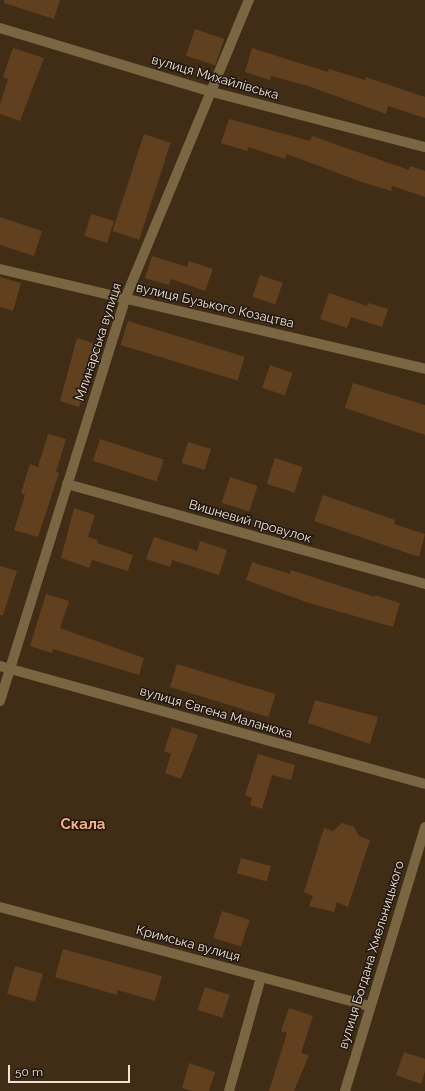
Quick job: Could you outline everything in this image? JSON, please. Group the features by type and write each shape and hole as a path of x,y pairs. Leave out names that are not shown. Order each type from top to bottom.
{"street":[{"name":"Млинарська вулиця","path":"0,701 5,667 67,484 125,299 249,0"},
{"name":"вулиця Михайлівська","path":"0,28 212,92 425,147"},
{"name":"вулиця Бузького Козацтва","path":"0,269 425,369"},
{"name":"Вишневий провулок","path":"67,484 425,584"},
{"name":"вулиця Євгена Маланюка","path":"5,667 425,784"},
{"name":"вулиця Богдана Хмельницького","path":"345,1091 369,1006 425,827"},
{"name":"Кримська вулиця","path":"0,907 369,1006"},
{"path":"230,1091 261,977"}],"building":[{"path":"4,0 60,0 54,19 4,3"},
{"path":"195,29 224,39 215,66 186,55"},
{"path":"13,48 44,58 20,121 0,114 0,104 8,79 3,77"},
{"path":"252,48 328,72 329,69 365,80 366,77 425,97 425,118 388,106 386,114 308,86 271,76 270,80 245,72"},
{"path":"229,119 310,141 312,136 409,170 410,166 425,171 425,197 392,186 391,191 362,182 287,154 285,159 248,147 247,151 221,143"},
{"path":"144,134 171,143 139,240 112,231"},
{"path":"91,214 114,221 107,243 84,236"},
{"path":"0,217 42,231 34,256 0,245"},
{"path":"152,256 187,267 189,261 213,269 205,291 171,279 169,285 145,278"},
{"path":"260,275 283,283 275,305 253,297"},
{"path":"0,277 21,283 13,311 0,307"},
{"path":"329,293 367,306 368,303 388,309 382,327 351,317 347,328 320,319"},
{"path":"128,321 245,357 237,381 121,345"},
{"path":"77,338 102,346 95,370 91,369 79,407 60,401"},
{"path":"270,365 293,373 285,396 262,388"},
{"path":"353,383 425,405 425,435 345,408"},
{"path":"48,434 66,439 56,472 59,473 38,537 14,530 25,495 21,493 30,464 38,467"},
{"path":"100,439 164,460 157,482 93,461"},
{"path":"188,442 211,449 205,470 182,463"},
{"path":"275,458 303,467 294,493 267,484"},
{"path":"230,477 258,486 249,512 222,503"},
{"path":"323,495 395,520 394,524 425,534 419,557 314,521"},
{"path":"74,508 95,515 88,537 98,540 97,543 133,555 128,571 92,560 89,568 61,558"},
{"path":"154,537 197,551 200,541 227,550 219,575 172,560 170,567 146,559"},
{"path":"252,562 290,574 291,570 375,597 375,595 400,603 393,627 309,603 246,580"},
{"path":"0,566 17,571 3,615 0,615"},
{"path":"46,594 69,601 60,628 144,658 139,675 53,649 52,653 30,646"},
{"path":"177,664 275,694 268,717 170,687"},
{"path":"315,700 378,717 370,744 308,723"},
{"path":"172,727 198,735 181,779 165,773 171,754 164,751"},
{"path":"258,754 295,765 291,780 272,775 262,809 250,805 252,798 245,795"},
{"path":"342,823 354,827 359,836 370,840 348,907 337,902 334,912 309,906 313,896 304,892 324,828 333,831"},
{"path":"241,858 271,866 267,881 237,873"},
{"path":"222,911 250,920 241,947 213,938"},
{"path":"63,949 162,976 155,1001 118,990 117,995 55,977"},
{"path":"15,966 43,974 35,1002 7,994"},
{"path":"205,987 230,995 222,1018 198,1010"},
{"path":"289,1008 313,1016 301,1053 309,1055 294,1091 269,1091 287,1033 281,1031"},
{"path":"404,1052 425,1059 425,1071 421,1084 396,1075"},
{"path":"189,1063 215,1072 209,1091 191,1091 182,1088"}],"district":[{"name":"Скала","path":"83,825"}]}
